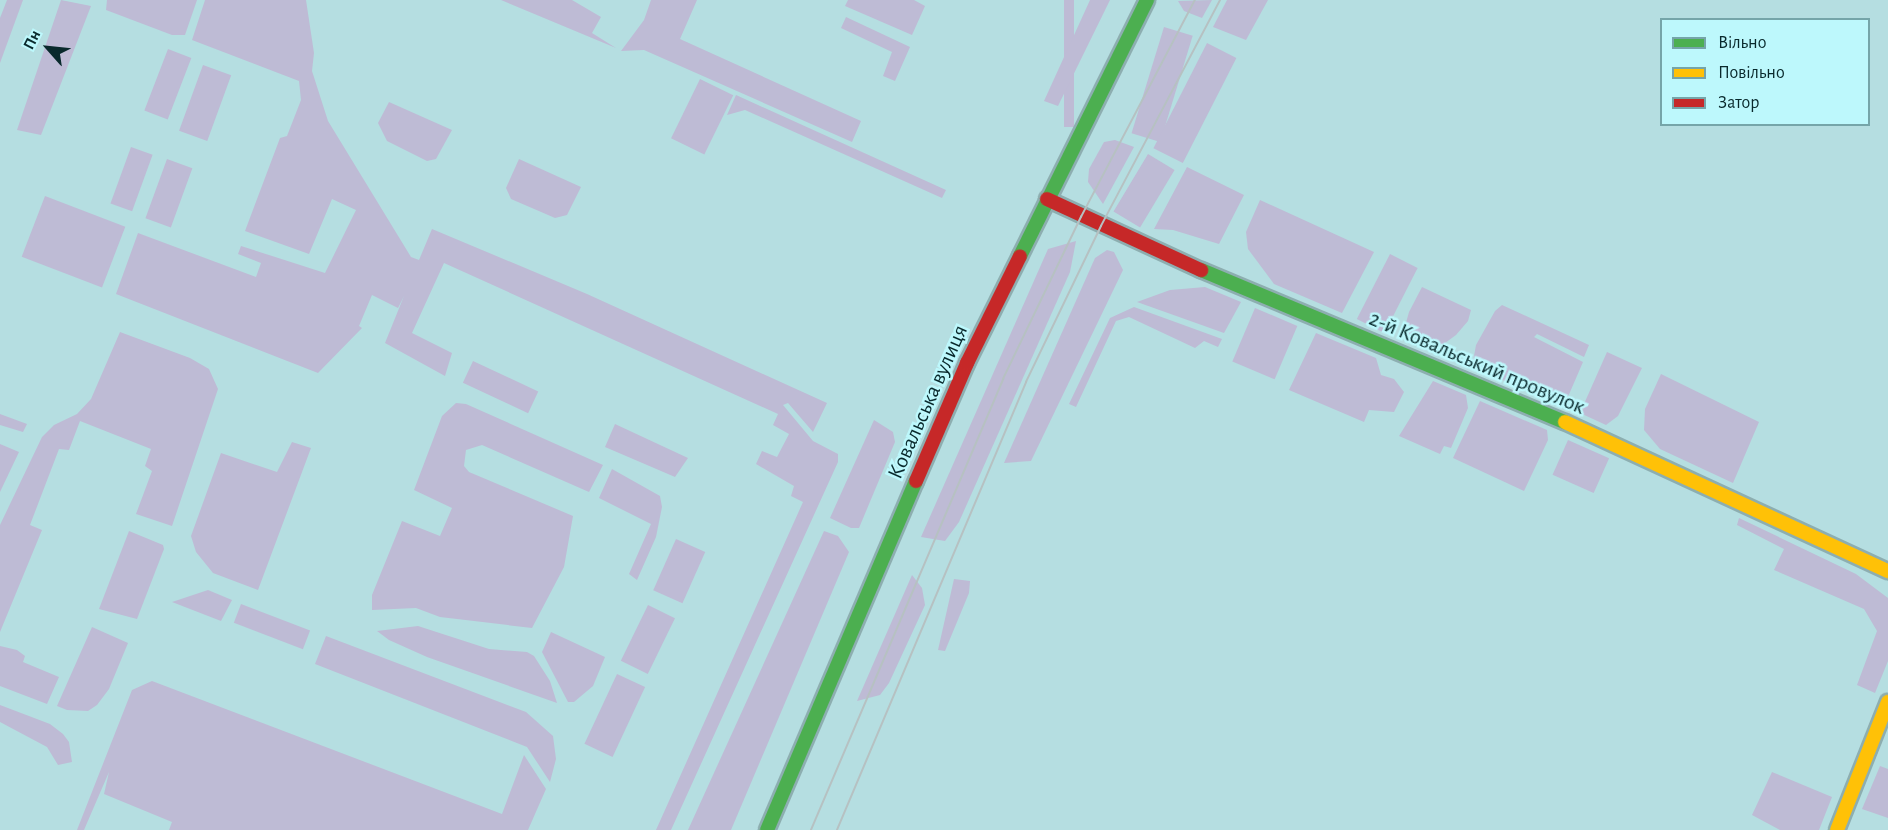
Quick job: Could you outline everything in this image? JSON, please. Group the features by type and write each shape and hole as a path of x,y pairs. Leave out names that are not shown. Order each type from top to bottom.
{"street":[{"name":"Ковальська вулиця","path":"767,830 927,454 1047,199 1147,0"},
{"name":"2-й Ковальський провулок","path":"1047,199 1141,245 1564,421 1888,571"},
{"path":"1837,830 1888,702"}],"shaded area":[{"path":"7,0 23,0 0,63 0,18"},
{"path":"61,0 91,6 41,135 17,130"},
{"path":"107,0 197,0 185,35 172,35 106,10"},
{"path":"205,0 306,0 314,53 312,71 328,121 411,257 419,260 432,229 587,294 827,403 813,432 788,403 783,405 813,441 838,454 838,462 671,830 656,830 803,502 791,496 794,486 756,464 762,451 777,457 789,434 773,425 778,414 444,263 412,333 452,353 445,376 385,343 404,296 398,308 372,295 359,326 362,328 318,373 116,294 138,233 256,277 261,263 238,254 241,246 325,273 356,210 332,199 309,254 245,231 280,138 287,136 301,100 299,81 192,40"},
{"path":"501,0 572,0 601,17 592,33 616,48"},
{"path":"651,0 697,0 680,39 861,121 852,142 644,50 621,51 644,20"},
{"path":"848,0 914,0 925,6 912,35 845,6"},
{"path":"1064,0 1074,0 1074,127 1064,127"},
{"path":"1090,0 1110,0 1058,106 1044,101"},
{"path":"1212,0 1202,18 1184,11 1178,1"},
{"path":"1227,0 1268,0 1246,40 1213,27"},
{"path":"846,17 910,47 895,81 883,76 892,52 841,28"},
{"path":"1164,27 1193,36 1160,142 1132,133"},
{"path":"1207,43 1236,58 1183,163 1153,148"},
{"path":"168,49 191,58 168,120 144,111"},
{"path":"203,65 231,75 207,141 179,131"},
{"path":"700,79 733,95 704,155 671,138"},
{"path":"736,95 946,190 942,198 745,110 727,115"},
{"path":"389,102 452,130 436,159 427,161 387,141 378,123"},
{"path":"1115,140 1134,147 1103,204 1088,182 1089,169 1104,142"},
{"path":"131,147 153,155 132,211 110,203"},
{"path":"1148,154 1175,170 1140,227 1113,211"},
{"path":"167,159 192,168 171,227 145,218"},
{"path":"519,159 581,187 567,215 555,218 511,199 506,188"},
{"path":"1187,167 1244,195 1219,244 1173,230 1154,229"},
{"path":"45,196 125,227 102,288 22,257"},
{"path":"1260,200 1374,252 1342,313 1274,284 1248,249 1246,232"},
{"path":"1076,241 1070,272 959,522 945,541 921,537 1048,249"},
{"path":"1107,250 1114,252 1123,270 1031,461 1004,463 1095,258"},
{"path":"1390,254 1418,268 1384,333 1357,319"},
{"path":"1205,287 1241,302 1224,333 1137,302 1170,290"},
{"path":"1422,287 1471,310 1468,321 1456,335 1434,351 1402,337 1409,312"},
{"path":"1502,305 1589,345 1584,357 1537,334 1534,337 1583,362 1564,406 1472,367 1476,345 1495,311"},
{"path":"1134,307 1222,339 1218,347 1204,341 1195,348 1129,317 1116,321 1076,407 1069,404 1110,318"},
{"path":"1255,308 1297,326 1275,379 1232,361"},
{"path":"120,332 190,358 209,369 218,389 172,526 136,514 152,471 145,466 151,449 80,421 69,450 59,449 30,525 42,530 0,632 0,525 42,437 54,425 77,414 91,399"},
{"path":"1316,333 1376,358 1381,375 1394,379 1404,392 1394,412 1369,410 1364,422 1289,390"},
{"path":"1607,352 1642,368 1618,416 1606,425 1580,413"},
{"path":"473,361 538,391 528,413 463,383"},
{"path":"1661,374 1759,422 1733,483 1660,449 1644,430 1645,409"},
{"path":"1433,381 1466,395 1468,408 1451,448 1444,446 1440,454 1399,436"},
{"path":"1480,401 1547,430 1548,440 1524,491 1453,458"},
{"path":"456,403 466,404 603,465 589,492 482,445 466,450 464,466 469,472 573,516 564,567 532,628 440,617 416,608 372,610 372,595 402,521 440,536 452,508 414,490 442,416"},
{"path":"0,414 27,424 23,432 0,425"},
{"path":"874,420 893,432 895,442 859,528 851,528 830,518"},
{"path":"615,424 688,458 675,477 605,447"},
{"path":"1568,440 1609,458 1594,493 1553,475"},
{"path":"292,442 311,448 258,590 213,573 196,552 191,536 221,453 277,472"},
{"path":"0,444 19,452 0,492"},
{"path":"612,469 660,496 662,507 656,537 637,580 629,574 651,524 599,498"},
{"path":"1739,518 1856,574 1888,598 1888,661 1875,693 1857,685 1877,631 1864,609 1774,570 1784,549 1737,525"},
{"path":"129,531 163,545 164,549 137,619 99,609"},
{"path":"824,531 838,536 849,552 731,830 688,830"},
{"path":"676,539 705,552 682,603 653,590"},
{"path":"912,575 922,588 925,605 889,683 880,695 857,701"},
{"path":"954,579 970,581 969,593 945,651 938,650"},
{"path":"208,590 232,600 221,621 172,602"},
{"path":"241,604 310,631 303,649 234,623"},
{"path":"648,605 675,618 648,674 621,661"},
{"path":"418,626 489,649 527,652 534,656 550,681 557,703 427,657 389,640 377,631"},
{"path":"92,627 128,643 109,689 97,705 88,711 67,710 57,706"},
{"path":"551,632 605,657 593,686 574,702 568,702 542,652"},
{"path":"326,636 526,712 553,736 556,759 550,782 527,747 315,664"},
{"path":"0,646 17,650 25,656 23,662 59,677 47,704 0,686"},
{"path":"617,674 645,687 613,757 584,744"},
{"path":"152,681 502,814 524,755 546,789 528,830 169,830 172,822 104,794 109,772 84,830 77,830 132,690"},
{"path":"0,705 50,724 63,734 69,742 72,762 58,765 47,747 0,722"},
{"path":"1880,766 1888,769 1888,818 1862,809"},
{"path":"1772,772 1832,797 1819,830 1780,830 1752,815"}],"tram line":[{"path":"811,830 1003,379 1081,217 1195,0"},
{"path":"837,830 1026,382 1101,226 1220,0"}],"traffic: fast":[{"path":"1020,256 1147,0"},
{"path":"1201,270 1565,422"},
{"path":"767,830 916,481"}],"traffic: slow":[{"path":"1565,422 1888,571"},
{"path":"1837,830 1888,702"}],"traffic: jam":[{"path":"1047,199 1201,270"},
{"path":"916,481 967,363 1020,256"}]}
